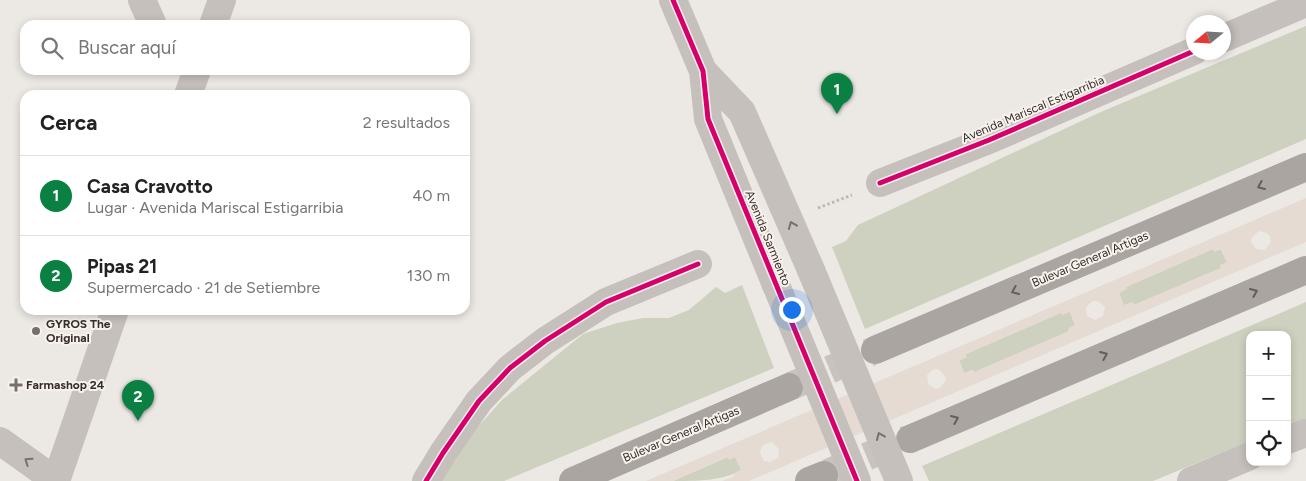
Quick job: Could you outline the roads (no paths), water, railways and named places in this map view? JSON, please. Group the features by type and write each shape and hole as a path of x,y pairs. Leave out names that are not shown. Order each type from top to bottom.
{"main road":[{"name":"Bulevar General Artigas","path":"875,350 1306,167"},
{"path":"910,438 1306,270"},
{"name":"Bulevar General Artigas","path":"573,481 789,387"}],"street":[{"path":"142,0 151,20"},
{"path":"215,20 222,0"},
{"name":"Avenida Sarmiento","path":"673,0 703,71 708,119 857,481"},
{"path":"1231,33 1262,10 1306,3"},
{"name":"Avenida Mariscal Estigarribia","path":"880,183 989,140 1186,54"},
{"name":"Avenida Sarmiento","path":"703,71 742,112 811,270 899,481"},
{"path":"426,481 442,452 479,401 510,368 545,341 606,302 698,264"},
{"path":"0,441 56,481 113,315"},
{"path":"1291,438 1306,432"},
{"path":"1191,481 1246,458"}],"tunnel":[{"path":"791,386 871,352"},
{"path":"828,473 908,439"}],"place":[{"name":"Casa Cravotto","path":"837,114"},
{"name":"GYROS The Original","path":"36,331"},
{"name":"Farmashop 24","path":"16,385"},
{"name":"Pipas 21","path":"138,421"}]}
